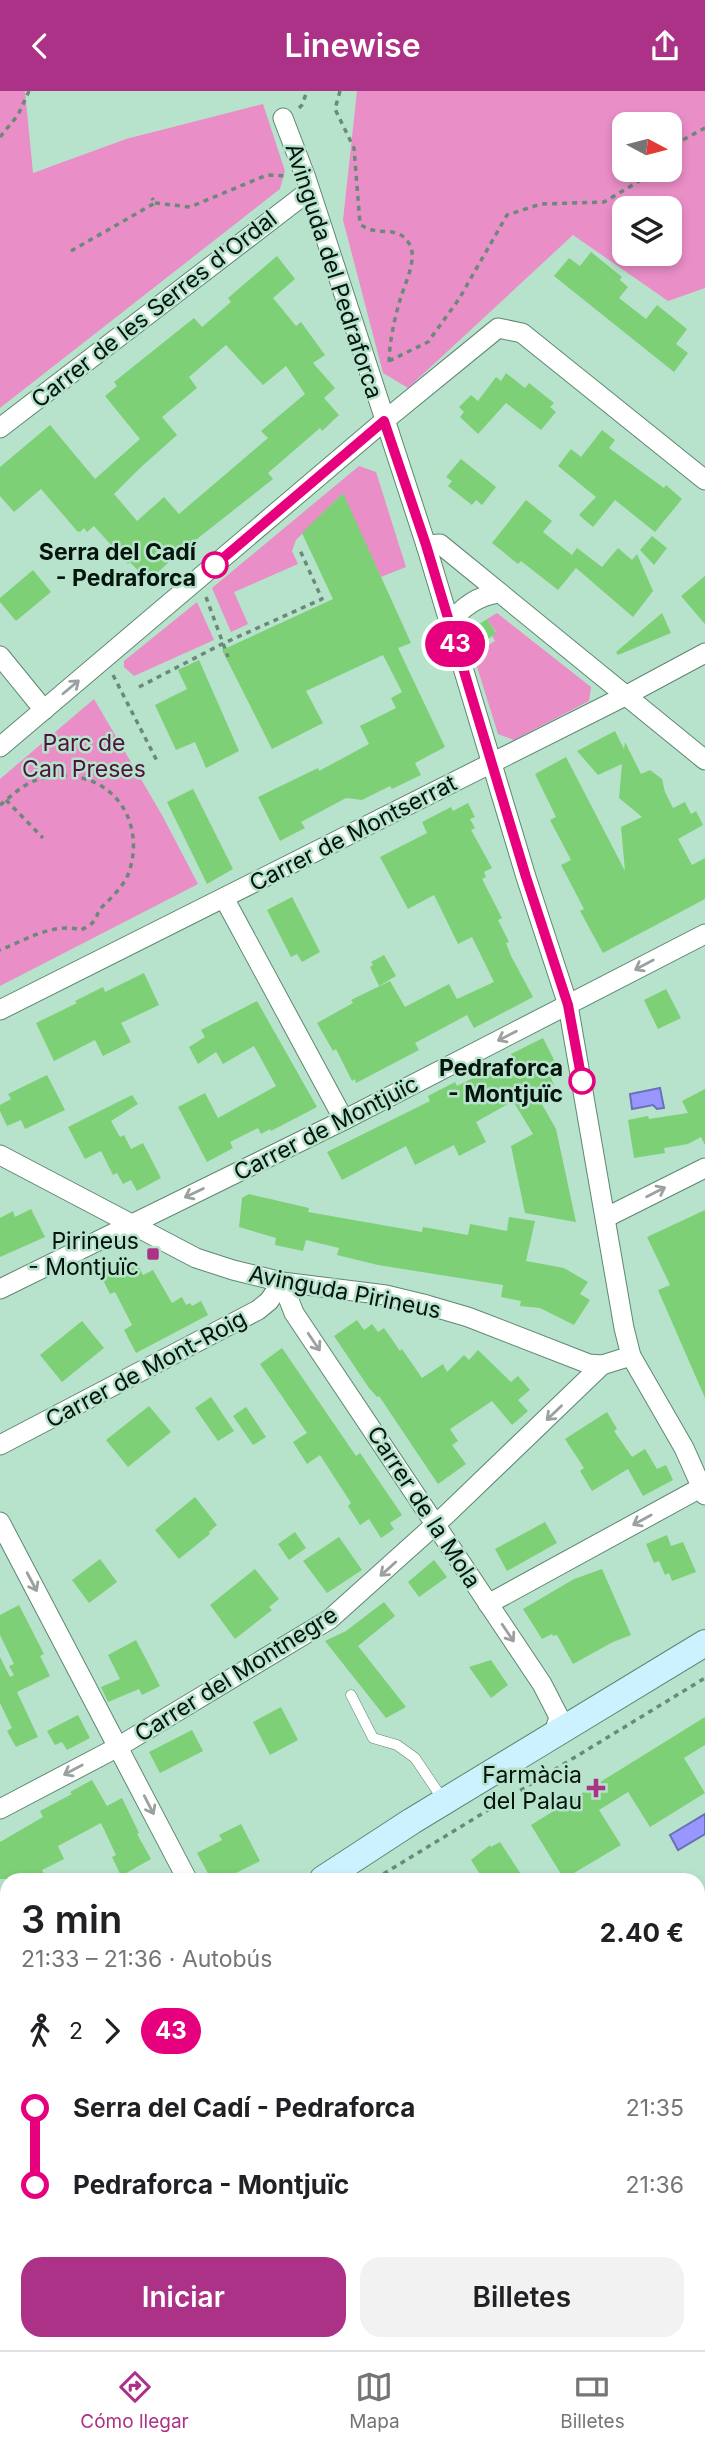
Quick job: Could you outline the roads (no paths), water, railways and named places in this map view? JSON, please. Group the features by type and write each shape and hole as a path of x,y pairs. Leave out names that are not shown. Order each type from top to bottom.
{"street":[{"name":"Avinguda del Pedraforca","path":"283,118 433,565 491,762 568,1005 631,1356"},
{"name":"Carrer de les Serres d'Ordal","path":"0,428 307,185"},
{"path":"0,747 384,421 498,328 522,333 705,480"},
{"path":"426,545 440,544 705,760"},
{"path":"433,565 494,590"},
{"path":"449,624 459,611 494,590"},
{"name":"Carrer de Montserrat","path":"0,1010 625,696 705,653"},
{"path":"0,656 44,711"},
{"path":"224,898 344,1120"},
{"name":"Carrer de Montjuïc","path":"0,1289 344,1120 705,933"},
{"name":"Avinguda Pirineus","path":"0,1155 196,1258 282,1282 386,1295 427,1305 468,1317 589,1364 602,1365"},
{"path":"607,1217 705,1168"},
{"name":"Carrer de Mont-Roig","path":"0,1445 258,1310 269,1301 282,1282"},
{"name":"Carrer de la Mola","path":"282,1282 294,1313 437,1524 551,1700 559,1717 554,1733"},
{"path":"488,1604 703,1491 684,1448 631,1356 602,1365"},
{"name":"Carrer del Montnegre","path":"0,1809 118,1747 330,1619 437,1524 602,1365"},
{"path":"0,1522 184,1873"},
{"path":"332,1873 554,1733 600,1709 705,1643"}],"lane":[{"path":"351,1695 373,1738 397,1745 415,1758 444,1802"}],"place":[{"name":"Serra del Cadí - Pedraforca","path":"215,565"},
{"name":"Pedraforca - Montjuïc","path":"582,1081"},
{"name":"Pirineus - Montjuïc","path":"153,1254"},
{"name":"Farmàcia del Palau","path":"596,1788"}],"park label":[{"name":"Parc de Can Preses","path":"84,756"}]}
